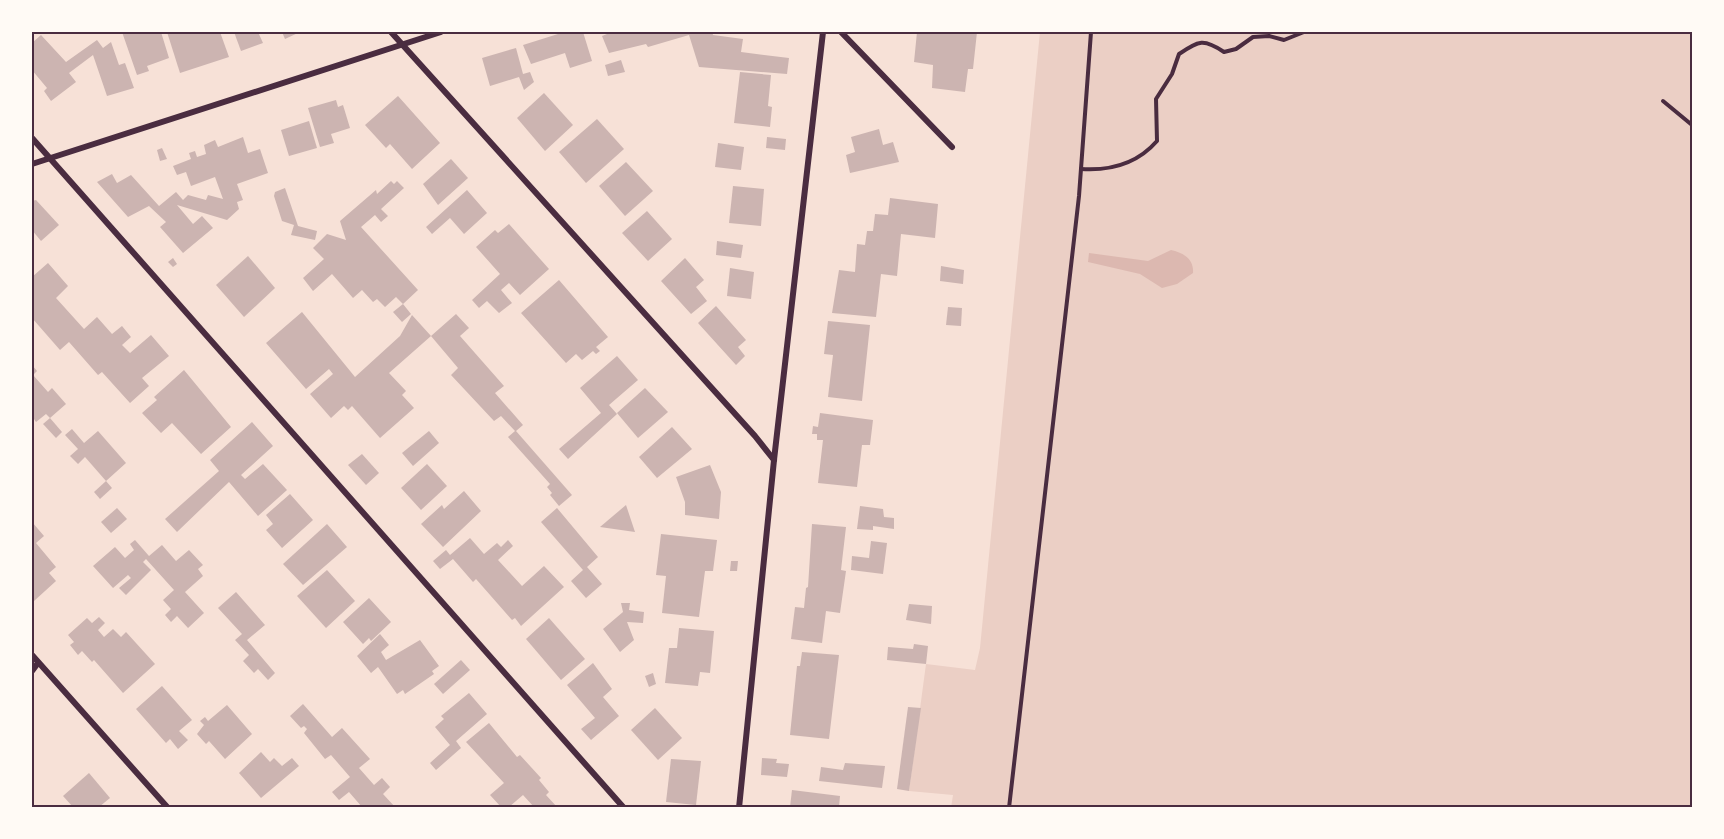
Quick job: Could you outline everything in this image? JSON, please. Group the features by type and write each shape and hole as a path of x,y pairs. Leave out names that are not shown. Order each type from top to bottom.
{"street":[{"path":"391,32 755,436 774,460"},
{"path":"32,164 441,32"},
{"path":"739,807 774,460 823,32"},
{"path":"841,32 952,147"},
{"path":"32,138 624,807"},
{"path":"32,655 168,807"},
{"path":"32,671 38,663"}],"path":[{"path":"1009,807 1081,169 1091,32"},
{"path":"1081,169 1100,170 1132,162 1146,154 1157,141 1156,99 1172,74 1179,54 1197,42 1211,43 1224,52 1236,49 1253,37 1269,36 1284,40 1304,32"},
{"path":"1663,101 1692,125"}],"shaded area":[{"path":"1040,32 1692,32 1692,807 951,808 953,795 909,791 926,664 975,670 980,648"},
{"path":"1171,250 1190,260 1193,273 1177,284 1162,288 1140,274 1088,262 1089,253 1148,261"}],"building":[{"path":"122,32 161,32 169,58 147,66 149,71 137,75"},
{"path":"167,32 220,32 229,57 180,73"},
{"path":"234,32 258,32 263,43 241,51"},
{"path":"282,32 300,32 285,39"},
{"path":"558,32 583,32 592,61 570,68 565,53 531,64 523,45 558,34"},
{"path":"612,32 712,32 713,35 743,39 741,52 789,58 787,74 699,67 689,35 648,47 646,44 609,53 602,36"},
{"path":"917,32 977,32 973,69 968,69 965,92 932,88 933,65 914,62"},
{"path":"41,35 66,62 97,40 103,48 111,42 119,65 125,63 134,88 107,96 93,55 69,73 76,82 51,101 44,91 47,88 32,70 32,43"},
{"path":"516,48 523,74 530,72 534,82 524,90 519,77 490,86 482,58"},
{"path":"621,60 625,72 608,76 605,65"},
{"path":"740,72 771,75 768,106 772,107 770,127 734,123"},
{"path":"544,93 573,125 545,151 517,118"},
{"path":"398,96 440,143 412,169 390,144 386,148 365,125"},
{"path":"336,100 338,107 343,105 350,128 331,134 334,143 320,147 308,108"},
{"path":"597,119 624,149 586,183 559,152"},
{"path":"309,121 317,148 289,156 281,130"},
{"path":"879,129 883,145 893,142 899,162 850,173 846,155 855,152 851,137"},
{"path":"243,137 248,153 260,149 268,173 237,184 243,200 237,202 239,209 227,220 177,205 193,224 202,216 213,228 183,253 160,227 166,222 149,206 128,217 97,182 112,174 117,183 131,175 159,206 176,192 183,200 188,195 206,200 208,195 223,199 215,177 191,186 186,172 177,175 173,166 191,159 189,153 195,151 197,157 206,154 204,145 215,140 218,147"},
{"path":"767,137 786,139 785,150 766,148"},
{"path":"718,143 744,147 741,170 715,167"},
{"path":"162,148 167,159 160,161 157,150"},
{"path":"451,159 468,178 438,205 423,184"},
{"path":"626,162 653,191 625,216 599,186"},
{"path":"391,181 394,184 397,181 404,188 381,209 388,216 381,222 375,215 361,227 418,290 403,304 396,297 385,307 377,299 373,302 362,290 353,298 332,274 313,291 303,278 324,259 313,248 327,234 346,240 340,221 376,190 377,194"},
{"path":"733,186 764,189 761,226 729,223"},
{"path":"285,188 298,226 317,231 315,240 291,235 294,225 282,221 274,196 275,192"},
{"path":"467,190 487,213 464,234 450,218 432,234 426,227"},
{"path":"890,198 938,204 935,238 901,234 897,276 881,274 876,317 832,313 839,270 855,272 857,244 865,245 867,231 873,231 875,214 888,215"},
{"path":"36,200 59,225 41,241 32,230 32,201"},
{"path":"647,211 672,239 648,261 622,233"},
{"path":"509,224 549,269 520,295 509,283 501,290 512,303 499,313 487,301 479,308 472,300 500,274 476,247 495,230 498,233"},
{"path":"717,241 743,245 741,258 716,255"},
{"path":"248,256 275,288 244,317 216,285"},
{"path":"173,258 177,264 173,267 168,262"},
{"path":"685,258 704,280 696,287 707,301 691,314 661,281"},
{"path":"48,263 68,286 56,298 84,329 97,317 112,334 122,326 131,337 122,345 130,353 151,335 169,356 142,378 149,386 130,403 102,372 98,375 69,342 60,350 32,318 32,277"},
{"path":"941,266 964,270 963,284 940,281"},
{"path":"730,268 754,272 751,299 727,296"},
{"path":"559,280 608,337 596,347 600,351 596,354 593,351 582,360 576,354 566,363 521,313"},
{"path":"403,304 411,314 402,322 393,312"},
{"path":"716,306 746,340 738,347 745,356 736,365 698,323"},
{"path":"948,307 962,308 961,326 946,325"},
{"path":"302,312 355,377 400,336 412,315 431,336 389,373 406,391 402,395 414,408 380,438 352,406 348,410 344,406 331,418 310,394 333,374 329,369 306,389 266,343"},
{"path":"456,314 469,328 460,336 504,386 495,393 523,425 516,431 572,495 559,506 550,495 552,493 547,487 550,484 508,437 515,431 501,416 494,421 451,375 458,368 431,336"},
{"path":"828,321 870,325 862,401 828,397 833,355 824,354"},
{"path":"617,356 638,380 609,405 617,414 568,459 559,449 601,413 580,388"},
{"path":"32,365 37,371 33,375 48,392 52,388 66,404 50,418 46,414 36,422 32,416"},
{"path":"184,370 231,427 201,454 172,423 161,433 142,413 157,400 154,397"},
{"path":"645,388 668,412 638,438 617,413"},
{"path":"820,413 873,420 870,445 862,445 857,487 818,483 823,440 817,440 817,434 812,434 813,426 818,427"},
{"path":"50,418 62,432 56,438 43,424"},
{"path":"252,422 273,446 241,475 245,479 263,464 287,490 258,516 229,482 177,532 165,519 219,471 210,460"},
{"path":"672,427 692,449 657,478 639,457"},
{"path":"72,429 84,443 98,431 126,463 106,481 85,457 78,464 70,456 78,449 65,435"},
{"path":"429,431 439,443 413,466 402,453"},
{"path":"362,454 379,473 366,485 348,465"},
{"path":"427,464 447,486 421,510 401,488"},
{"path":"710,465 721,492 719,519 685,515 685,502 676,477"},
{"path":"106,481 112,488 100,499 94,492"},
{"path":"464,491 481,511 443,547 421,524 442,505 444,509"},
{"path":"290,494 313,520 282,548 266,530 273,524 266,515"},
{"path":"626,505 635,532 600,527"},
{"path":"860,506 883,509 884,517 894,518 894,529 873,526 873,530 857,529"},
{"path":"117,508 127,519 111,533 101,522"},
{"path":"557,508 598,557 587,567 602,584 586,598 571,581 583,570 541,522"},
{"path":"32,522 44,536 36,543 56,567 49,573 56,581 34,601 32,597"},
{"path":"327,524 347,547 303,585 283,564"},
{"path":"812,524 846,527 841,570 846,571 840,613 826,611 822,643 791,639 795,607 804,608 808,587"},
{"path":"661,534 717,540 713,571 705,571 699,617 662,613 666,576 656,575"},
{"path":"470,538 484,554 497,543 501,547 508,540 513,546 498,560 522,586 544,566 564,587 521,626 515,618 512,620 476,579 473,582 453,559 440,569 433,561 446,550 450,555"},
{"path":"135,540 149,556 162,545 176,561 189,550 203,565 198,569 203,576 185,592 204,613 188,628 177,616 171,622 165,615 171,609 163,600 174,590 146,559 143,562 151,570 126,595 119,588 131,578 128,575 113,588 93,566 115,547 125,558 134,550 130,544"},
{"path":"871,541 887,543 883,574 851,570 852,556 869,558"},
{"path":"731,561 738,561 737,571 730,571"},
{"path":"327,570 355,601 326,628 297,596"},
{"path":"236,592 265,625 247,640 275,673 268,680 258,669 254,673 243,661 249,655 235,640 242,634 218,608"},
{"path":"369,598 391,622 371,641 369,638 363,644 343,622"},
{"path":"621,603 630,603 629,610 644,612 643,623 627,622 634,640 620,652 603,629 623,612"},
{"path":"909,604 932,606 931,624 906,620"},
{"path":"99,617 105,623 98,630 104,637 113,629 121,637 126,632 155,664 123,693 94,660 92,662 82,651 78,655 70,645 74,642 68,635 87,618 92,623"},
{"path":"549,618 585,659 561,680 526,639"},
{"path":"679,628 714,631 710,673 700,672 698,686 665,683 669,648 677,648"},
{"path":"380,634 389,645 381,652 386,660 420,640 439,666 432,671 434,674 405,694 403,690 397,694 378,667 371,673 357,656"},
{"path":"914,644 928,646 926,664 887,660 888,647 913,649"},
{"path":"802,652 839,655 829,739 790,735 797,666 800,666"},
{"path":"461,660 470,670 443,694 434,684"},
{"path":"593,663 612,689 603,697 619,716 591,740 581,729 595,718 567,685"},
{"path":"653,673 656,684 649,687 645,676"},
{"path":"162,686 192,720 179,731 188,740 178,749 170,739 166,743 136,709"},
{"path":"469,693 487,714 456,741 461,748 436,770 430,763 450,745 435,727 444,719 441,716"},
{"path":"303,704 332,737 342,728 370,759 359,768 374,785 382,778 390,787 383,794 395,807 362,807 349,792 339,800 332,792 350,777 331,755 325,759 304,733 307,729 304,726 301,728 290,716"},
{"path":"227,705 252,734 225,759 209,741 206,744 197,734 204,725 200,721 205,717 208,721"},
{"path":"908,707 921,708 909,791 897,789"},
{"path":"655,708 682,738 658,760 631,730"},
{"path":"489,723 517,757 520,755 541,778 539,780 549,792 546,795 557,807 534,807 523,795 509,807 501,807 490,795 504,783 466,742"},
{"path":"261,752 270,762 274,758 282,766 292,758 299,766 261,798 239,773"},
{"path":"762,758 777,759 776,763 789,764 787,777 761,775"},
{"path":"671,759 701,761 696,805 666,802"},
{"path":"845,763 885,766 882,788 819,781 821,767 843,770"},
{"path":"89,773 110,798 99,807 73,807 63,796"},
{"path":"792,790 840,796 839,807 790,807"}]}
